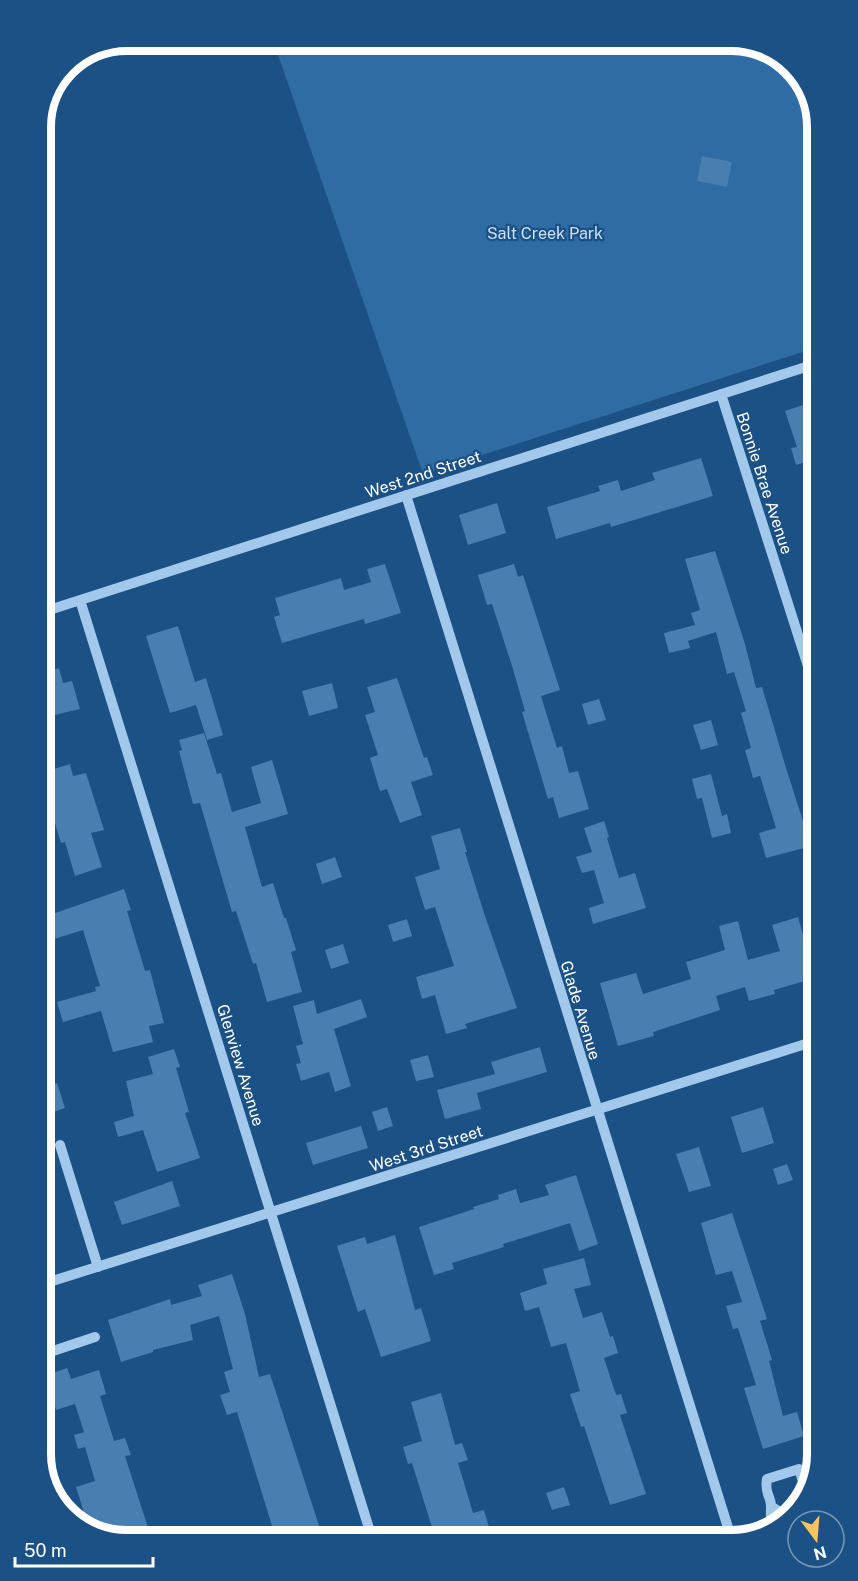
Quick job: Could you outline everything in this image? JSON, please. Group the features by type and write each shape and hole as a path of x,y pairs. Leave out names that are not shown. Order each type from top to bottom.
{"street":[{"name":"West 2nd Street","path":"51,609 807,367"},
{"name":"Bonnie Brae Avenue","path":"721,394 807,663"},
{"name":"Glade Avenue","path":"406,495 726,1530"},
{"name":"Glenview Avenue","path":"80,600 370,1530"},
{"name":"West 3rd Street","path":"51,1281 807,1043"},
{"path":"60,1145 98,1267"},
{"path":"51,1351 96,1337"},
{"path":"780,1512 772,1507 765,1489 768,1479 799,1468 803,1480"},
{"path":"770,1519 772,1507"}],"green space":[{"name":"Salt Creek Park","path":"277,51 736,51 756,55 781,70 797,89 806,112 807,351 423,474"}],"building":[{"path":"702,156 732,162 727,187 697,181"},
{"path":"807,404 807,462 796,465 791,448 797,447 785,411"},
{"path":"701,458 713,496 611,527 610,523 556,539 547,507 600,491 598,486 618,480 621,491 655,480 652,473"},
{"path":"497,503 506,533 468,545 459,515"},
{"path":"715,551 745,644 756,688 762,687 803,821 806,821 807,847 766,858 759,833 776,828 760,776 753,778 745,750 751,748 741,713 746,711 734,672 727,674 716,632 688,641 690,648 669,653 664,633 695,625 691,613 700,610 685,559"},
{"path":"385,564 401,613 365,624 364,619 282,643 274,617 280,615 275,598 341,578 344,590 371,582 367,569"},
{"path":"514,564 518,577 523,575 560,690 541,696 557,748 562,746 569,773 578,771 589,809 559,818 553,797 548,799 522,712 525,711 513,669 492,604 487,605 478,575"},
{"path":"178,626 195,682 206,678 223,735 207,740 196,705 170,713 146,636"},
{"path":"59,668 63,683 72,681 80,709 55,715 53,708 51,708 51,670"},
{"path":"397,678 424,758 427,757 433,775 411,782 422,815 400,823 387,789 380,791 370,758 378,755 365,715 375,712 367,687"},
{"path":"332,683 338,708 309,716 302,691"},
{"path":"599,699 606,720 588,725 582,704"},
{"path":"711,720 718,745 701,750 693,725"},
{"path":"204,733 217,774 221,773 232,812 261,803 251,767 272,760 288,814 245,827 262,887 273,883 284,918 286,918 296,950 291,952 302,992 267,1002 256,963 253,964 236,911 232,912 200,803 193,804 179,751 182,750 179,740"},
{"path":"70,764 73,776 86,773 104,830 91,833 102,867 75,876 65,842 61,843 51,810 51,770"},
{"path":"711,774 722,816 727,814 731,833 712,838 702,798 697,799 692,779"},
{"path":"604,821 619,878 635,873 646,908 593,924 589,908 604,903 594,870 582,873 576,857 592,852 584,828"},
{"path":"460,828 484,913 517,1008 465,1024 467,1028 446,1034 435,995 422,999 416,977 454,966 435,907 425,910 415,877 440,869 431,836"},
{"path":"335,857 342,877 322,884 316,864"},
{"path":"124,889 131,910 127,911 145,971 150,970 164,1023 149,1026 153,1042 113,1052 101,1011 63,1022 57,1002 96,991 95,987 100,986 83,930 51,940 51,915"},
{"path":"798,917 807,949 807,980 774,990 775,994 749,1001 745,987 716,996 720,1010 653,1032 654,1036 618,1046 600,983 636,973 643,994 691,979 686,962 725,950 719,926 738,921 748,960 780,951 772,925"},
{"path":"407,919 412,936 393,942 388,925"},
{"path":"343,944 349,963 331,969 325,950"},
{"path":"361,999 367,1017 334,1029 351,1086 335,1092 329,1072 301,1081 296,1064 301,1063 296,1046 303,1044 293,1006 314,1000 317,1014"},
{"path":"540,1047 547,1072 477,1093 481,1109 445,1119 437,1090 495,1074 491,1062"},
{"path":"174,1049 180,1067 176,1068 189,1112 185,1113 200,1158 157,1172 143,1130 118,1137 114,1122 134,1116 126,1081 153,1074 148,1057"},
{"path":"428,1055 434,1077 416,1081 410,1060"},
{"path":"57,1083 65,1108 51,1113 51,1085"},
{"path":"387,1107 393,1126 378,1131 372,1112"},
{"path":"763,1107 774,1143 742,1153 731,1117"},
{"path":"361,1126 368,1148 313,1165 306,1143"},
{"path":"699,1147 711,1186 689,1192 676,1154"},
{"path":"787,1164 793,1180 778,1185 773,1169"},
{"path":"576,1175 598,1244 579,1251 570,1223 452,1263 454,1269 434,1275 419,1227 474,1209 473,1207 499,1199 498,1195 516,1189 520,1203 549,1195 545,1185"},
{"path":"172,1181 180,1206 122,1225 114,1202"},
{"path":"732,1213 767,1319 760,1321 772,1360 769,1361 783,1416 797,1412 804,1436 763,1449 744,1388 756,1385 738,1328 733,1329 726,1306 742,1302 732,1271 716,1275 701,1223"},
{"path":"395,1235 415,1310 421,1308 431,1341 381,1357 365,1309 358,1312 337,1246 365,1237 367,1244"},
{"path":"584,1258 591,1285 574,1289 583,1318 602,1312 610,1337 613,1336 618,1353 604,1358 616,1395 621,1394 627,1413 620,1415 646,1494 610,1505 584,1426 581,1427 570,1394 580,1391 566,1343 551,1347 539,1307 525,1311 520,1293 547,1284 543,1269"},
{"path":"232,1274 245,1314 259,1377 270,1374 320,1530 273,1530 237,1412 227,1415 220,1395 230,1392 224,1372 233,1369 219,1316 190,1325 193,1340 153,1350 153,1352 121,1362 108,1320 170,1299 171,1305 202,1296 198,1285"},
{"path":"67,1368 71,1379 99,1370 106,1394 100,1396 114,1441 125,1438 131,1455 125,1456 149,1530 112,1529 85,1517 76,1487 95,1481 85,1447 78,1449 74,1435 84,1432 75,1404 56,1410 51,1393 51,1374"},
{"path":"441,1393 455,1445 462,1443 468,1460 458,1463 473,1513 484,1510 490,1530 433,1530 412,1463 408,1464 403,1447 422,1441 411,1402"},
{"path":"564,1487 570,1505 552,1510 546,1493"}]}
